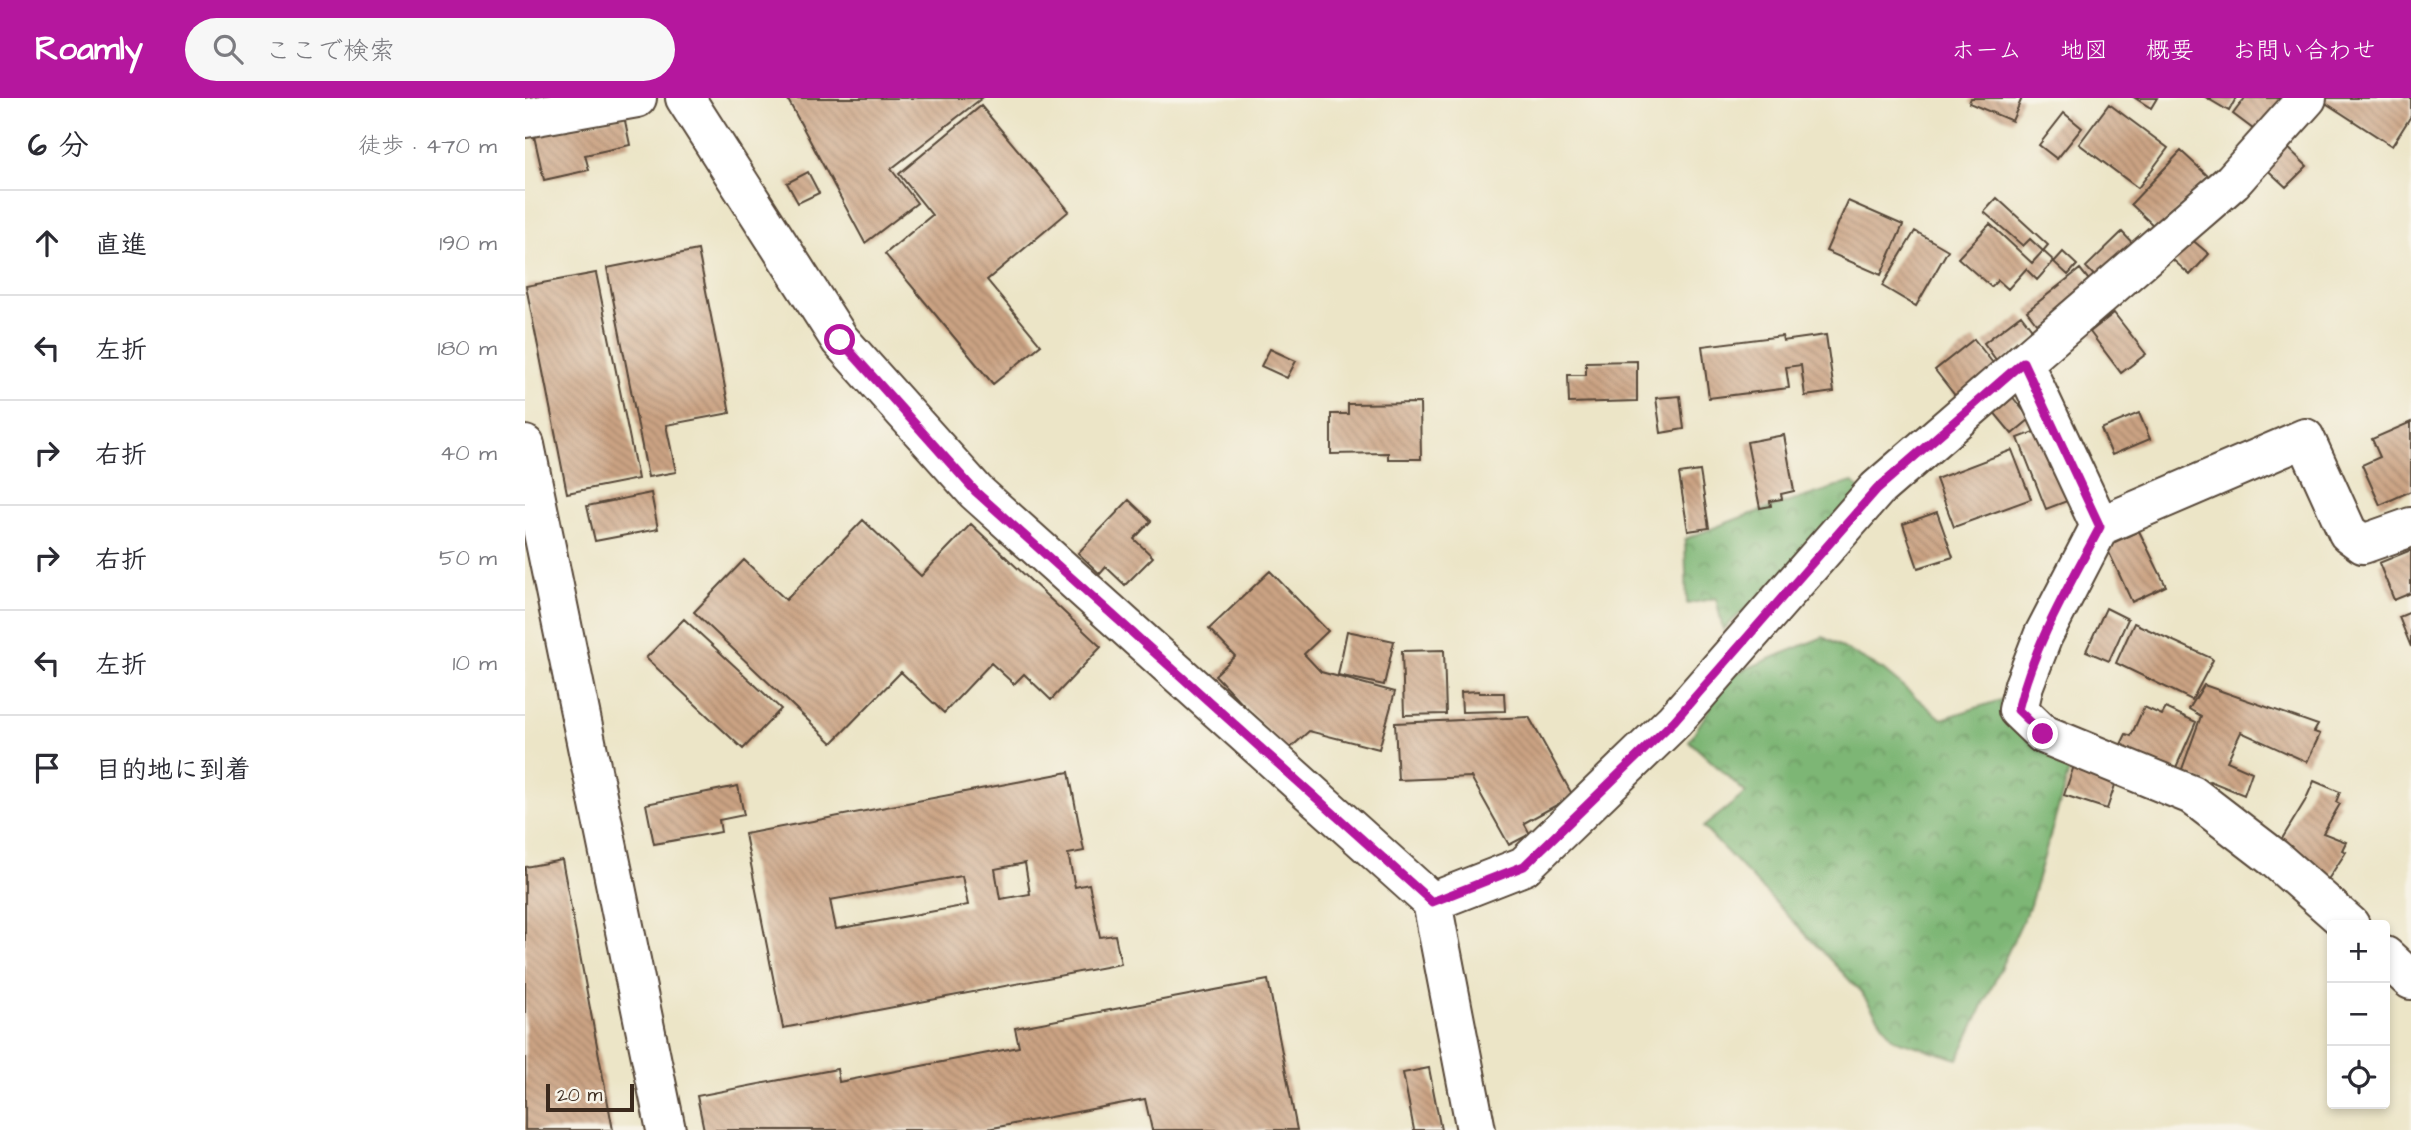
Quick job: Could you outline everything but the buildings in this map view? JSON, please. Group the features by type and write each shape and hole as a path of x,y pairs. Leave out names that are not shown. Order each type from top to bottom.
{"street":[{"path":"525,118 566,104 638,98"},
{"path":"685,98 840,340 976,492 1432,902 1476,1130"},
{"path":"1432,902 1524,866 1674,721 1877,489 2232,181 2307,98"},
{"path":"2023,362 2100,527"},
{"path":"2344,920 2274,858 2192,795 2043,734 2018,710 2024,685 2043,636 2100,527 2305,438 2348,533 2363,544 2411,527"},
{"path":"525,445 666,1130"},
{"path":"2390,960 2411,979"}],"green space":[{"path":"1852,482 1866,494 1723,630 1716,598 1687,604 1685,539 1742,517"},
{"path":"1823,637 1883,670 1942,719 2013,696 2071,764 2030,905 1958,1059 1893,1039 1860,991 1703,827 1746,793 1689,741 1731,675"}],"route":[{"path":"840,340 976,492 1432,902 1524,866 1674,721 1877,489 2023,362 2100,527 2043,636 2024,685 2018,710 2043,734"}]}
